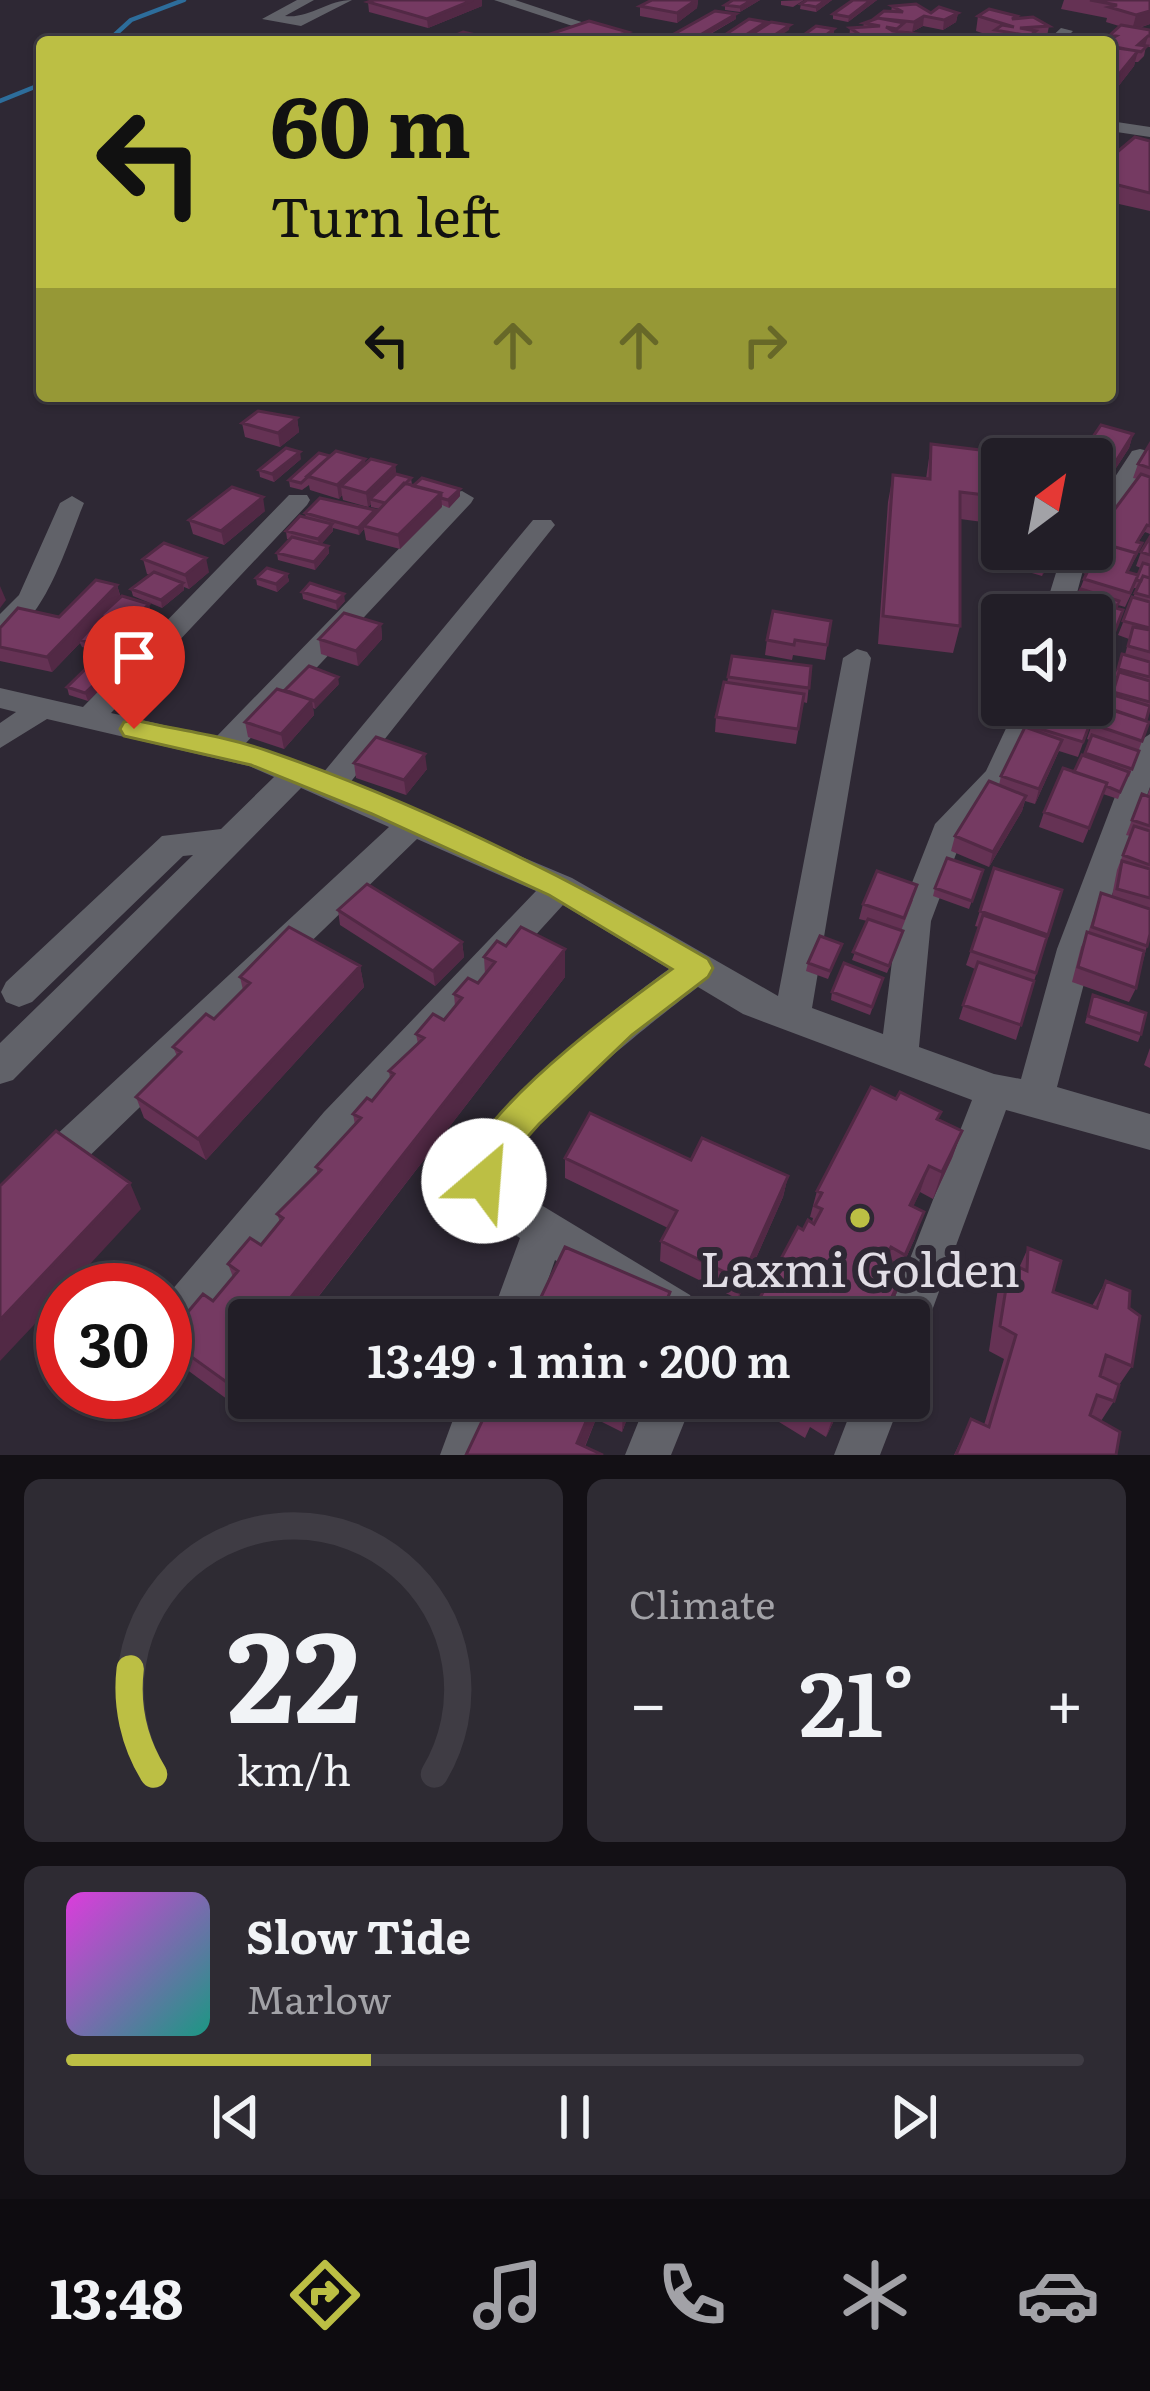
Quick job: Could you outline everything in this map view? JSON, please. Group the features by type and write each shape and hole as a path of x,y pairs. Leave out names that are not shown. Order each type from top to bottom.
{"street":[{"path":"307,0 268,19 301,22 345,0"},
{"path":"501,0 617,36"},
{"path":"534,7 566,0"},
{"path":"1116,127 1150,132"},
{"path":"1113,499 1140,456"},
{"path":"222,749 462,499"},
{"path":"89,719 298,500"},
{"path":"0,629 31,598 73,503"},
{"path":"330,786 542,525"},
{"path":"792,1016 857,658"},
{"path":"0,698 222,749 297,773 560,887 756,1003 994,1091 1035,1098 1150,1132"},
{"path":"0,739 42,708"},
{"path":"899,1054 914,921 951,824 999,777 1022,726"},
{"path":"1035,1098 1075,950 1150,744"},
{"path":"0,1068 297,773"},
{"path":"0,1214 415,822"},
{"path":"19,992 174,845 231,840"},
{"path":"192,1300 338,1124 560,887"},
{"path":"657,1299 502,1205 484,1181 489,1154 620,1025 697,968"},
{"path":"916,1299 994,1091"},
{"path":"520,1299 544,1231"},
{"path":"463,1455 476,1419"},
{"path":"648,1455 663,1419"},
{"path":"857,1455 871,1419"}],"building":[{"path":"473,0 427,19 368,2"},
{"path":"652,0 696,0 677,13 640,6"},
{"path":"752,0 740,7 725,5"},
{"path":"826,0 816,7 801,4"},
{"path":"853,0 871,0 849,17 833,14"},
{"path":"1090,0 1150,0 1150,11 1136,15 1109,7 1117,5"},
{"path":"916,4 931,13 939,7 958,13 944,20 924,16 914,22 875,18 884,11 903,12 892,6"},
{"path":"989,9 1017,16 1012,19 1033,17 1049,26 1020,28 1036,31 1030,36 995,30 1002,25 1014,27 978,16"},
{"path":"715,11 736,14 698,36 674,34"},
{"path":"878,18 904,23 897,29 886,27 917,34 862,36 850,28 880,26 864,23"},
{"path":"749,19 766,22 744,36 723,36"},
{"path":"589,21 628,32 616,36 544,36"},
{"path":"771,22 790,25 773,36 749,36"},
{"path":"1121,25 1150,30 1150,36 1138,45 1147,46 1141,52 1116,47 1116,36 1110,35"},
{"path":"816,26 834,29 825,36 802,36"},
{"path":"1116,48 1138,51 1116,78"},
{"path":"1135,137 1150,141 1150,193 1116,184 1116,153"},
{"path":"258,411 297,418 278,433 242,423"},
{"path":"1101,425 1133,434 1113,466 1113,438 1092,438"},
{"path":"931,444 981,450 981,494 960,492 960,626 883,616 893,475 930,479"},
{"path":"1150,444 1150,468 1138,464"},
{"path":"286,448 300,452 272,474 259,470"},
{"path":"336,451 365,459 337,485 307,476"},
{"path":"319,453 330,456 301,483 289,480"},
{"path":"371,459 395,465 366,493 341,486"},
{"path":"396,474 411,478 385,503 370,499"},
{"path":"1141,474 1150,477 1150,526 1137,542 1142,543 1134,558 1136,553 1113,546 1113,512"},
{"path":"422,478 460,489 448,500 441,498 441,493 413,486"},
{"path":"404,483 441,493 398,535 364,526"},
{"path":"232,487 263,497 221,531 189,520"},
{"path":"320,498 375,510 358,528 305,513"},
{"path":"300,516 332,524 318,539 286,531"},
{"path":"292,537 328,546 314,562 277,553"},
{"path":"164,543 206,558 185,575 143,559"},
{"path":"1113,546 1136,553 1127,572 1138,575 1130,593 1084,579 1088,570 1113,570"},
{"path":"1143,563 1150,565 1150,578 1136,580"},
{"path":"267,568 287,574 276,584 256,578"},
{"path":"154,572 183,583 161,600 131,589"},
{"path":"1143,576 1150,578 1150,597 1135,593"},
{"path":"96,580 117,585 47,657 0,647 0,628 18,608 59,617"},
{"path":"310,583 344,594 336,602 302,592"},
{"path":"122,596 149,604 128,624 100,616"},
{"path":"1132,597 1150,602 1150,628 1123,621"},
{"path":"1113,607 1123,610 1113,636"},
{"path":"773,611 831,621 827,645 767,640"},
{"path":"344,613 381,624 356,651 319,639"},
{"path":"98,620 118,624 99,645 80,640"},
{"path":"1133,627 1150,630 1150,652 1128,646"},
{"path":"102,653 121,659 85,693 67,687"},
{"path":"1122,654 1150,662 1150,677 1118,669"},
{"path":"732,656 811,666 809,688 728,677"},
{"path":"309,666 338,677 314,701 285,690"},
{"path":"1119,672 1150,681 1150,702 1113,692"},
{"path":"724,682 804,694 798,729 716,717"},
{"path":"277,689 312,700 281,734 245,722"},
{"path":"1113,695 1150,706 1146,721 1113,710"},
{"path":"1113,710 1149,722 1142,741 1098,726 1113,726"},
{"path":"1034,726 1089,726 1083,742"},
{"path":"1025,727 1062,740 1039,789 1001,776"},
{"path":"1092,735 1139,751 1132,769 1085,753"},
{"path":"376,737 425,754 404,780 354,763"},
{"path":"1082,755 1129,772 1120,792 1074,772"},
{"path":"1063,768 1107,783 1089,828 1044,812"},
{"path":"989,781 1026,796 993,852 955,836"},
{"path":"1142,794 1150,797 1150,826 1132,820"},
{"path":"1134,826 1150,831 1150,865 1123,855"},
{"path":"947,858 983,870 972,901 935,888"},
{"path":"1122,861 1150,869 1150,898 1117,889"},
{"path":"994,868 1062,890 1048,935 980,911"},
{"path":"877,871 917,885 904,918 863,904"},
{"path":"367,884 462,942 433,971 338,910"},
{"path":"1101,893 1150,909 1147,946 1092,927"},
{"path":"983,915 1047,937 1036,973 971,951"},
{"path":"868,919 903,931 889,966 853,952"},
{"path":"289,927 360,966 198,1139 136,1097 181,1052 173,1047 206,1014 214,1019 250,983 240,977"},
{"path":"521,927 565,949 290,1299 228,1299 225,1381 192,1357 192,1307 203,1294 213,1301 238,1271 228,1264 250,1238 261,1245 283,1218 277,1214 321,1170 316,1167 361,1118 353,1114 367,1098 372,1101 394,1074 389,1071 424,1038 416,1034 433,1014 444,1020 462,998 454,994 468,978 478,983 495,962 484,957 497,941 506,946"},
{"path":"1087,932 1144,951 1136,988 1078,967"},
{"path":"820,936 842,944 830,971 808,963"},
{"path":"978,962 1034,981 1021,1025 963,1005"},
{"path":"844,963 883,978 872,1007 832,992"},
{"path":"1093,995 1146,1013 1141,1034 1088,1016"},
{"name":"Laxmi Golden","path":"871,1087 896,1099 900,1092 941,1112 937,1119 962,1131 942,1172 929,1166 910,1205 924,1212 905,1255 891,1247 885,1258 905,1269 891,1299 759,1299 798,1227 803,1230 808,1220 814,1224 822,1209 815,1206 822,1193 817,1191"},
{"path":"590,1113 691,1160 702,1138 788,1176 741,1280 661,1241 677,1211 565,1158"},
{"path":"56,1131 130,1183 54,1263 36,1263 36,1282 0,1320 0,1186"},
{"path":"565,1247 670,1292 667,1299 540,1299"},
{"path":"1028,1248 1061,1261 1053,1292 1097,1308 1106,1281 1130,1291 1129,1308 1140,1316 1132,1366 1106,1355 1100,1376 1119,1385 1114,1401 1097,1395 1090,1415 1120,1432 1116,1455 956,1455 971,1419 989,1427 1016,1335 1000,1326 1010,1263 1027,1271"},
{"path":"483,1419 587,1419 577,1443 603,1455 466,1455"}],"waterway":[{"path":"114,36 131,20 184,0"},
{"path":"0,101 36,86"}],"place":[{"name":"Laxmi Golden","path":"860,1218"}],"route":[{"path":"134,729 257,757 382,807 560,887 697,968 620,1025 527,1113 489,1154 484,1181"}]}
